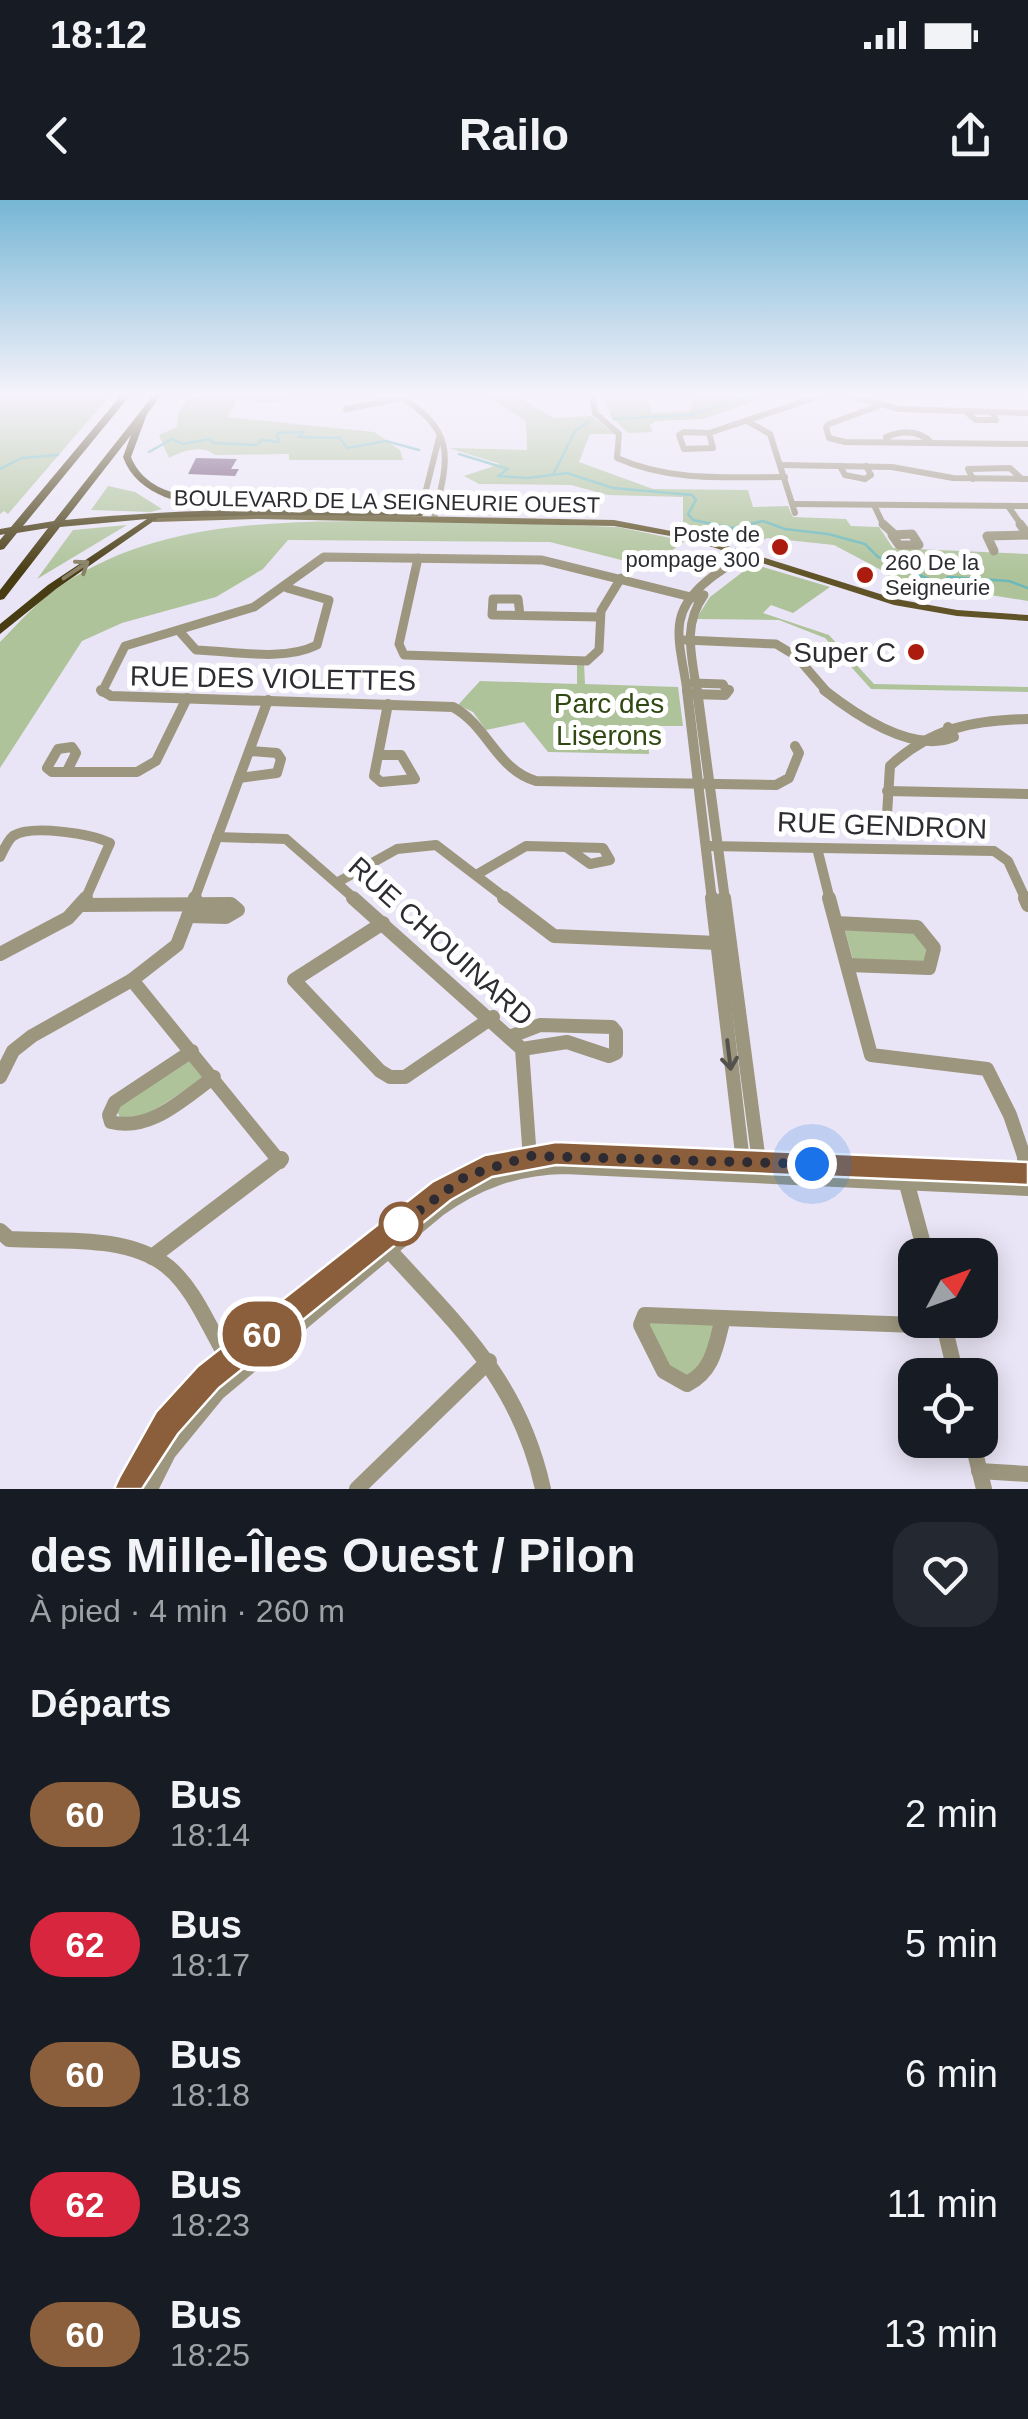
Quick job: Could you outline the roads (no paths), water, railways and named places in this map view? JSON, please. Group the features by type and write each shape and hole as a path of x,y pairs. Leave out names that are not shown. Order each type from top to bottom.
{"highway":[{"path":"1,540 24,519 78,453"},
{"path":"0,597 113,453"},
{"path":"129,453 127,459 133,473 152,487 205,502 420,516"},
{"path":"1,540 146,516 332,512"},
{"path":"1,540 154,519"},
{"path":"0,630 68,576 154,519"}],"main road":[{"name":"BOULEVARD DE LA SEIGNEURIE OUEST","path":"154,519 593,518 667,526 875,597 957,610 1028,614"}],"street":[{"path":"420,516 436,453"},
{"path":"435,516 441,453"},
{"path":"616,453 616,458 627,464 678,475 785,476"},
{"path":"776,453 794,509 1028,506"},
{"path":"781,465 840,466 849,477 865,479 871,475 866,466 928,473 932,479 1025,479"},
{"path":"428,482 441,482"},
{"path":"874,505 885,528 894,534"},
{"path":"1008,506 1028,535"},
{"path":"994,552 988,536 1028,535"},
{"path":"750,555 695,598 685,640 752,1168"},
{"name":"RUE DES VIOLETTES","path":"695,598 542,560 324,557 288,588 239,614 126,646 100,691 111,696 446,706 464,711 510,770 524,779 784,782 798,756 796,746"},
{"path":"418,558 399,644 404,655 587,660 599,650 598,617 604,599 620,578"},
{"path":"180,632 196,650 292,653 309,649 316,645 330,607 328,600 288,588"},
{"path":"520,615 598,617"},
{"path":"685,640 766,643 786,648 832,696 916,741"},
{"path":"68,771 148,769 156,761 187,698"},
{"path":"0,1077 13,1051 32,1036 132,980 177,945 268,700"},
{"path":"379,755 388,704"},
{"path":"887,816 890,766 916,741 948,727 980,720 1027,720"},
{"path":"239,778 278,773 282,758 277,753 250,751"},
{"path":"887,791 1028,794"},
{"path":"0,857 10,840 23,832 105,838 110,843 82,905 68,918 0,954"},
{"name":"RUE CHOUINARD","path":"218,838 286,839 512,1036 522,1049 531,1162"},
{"path":"338,882 398,848 422,842 436,846 554,936 722,944"},
{"path":"476,876 526,846 565,846"},
{"name":"RUE GENDRON","path":"709,846 994,851 1008,861 1028,905"},
{"path":"817,848 864,1038 872,1054 888,1061 971,1063 987,1068 1010,1114 1028,1171 904,1175"},
{"path":"82,905 190,911"},
{"path":"382,923 294,980 380,1071 390,1077 405,1077 493,1017"},
{"path":"836,924 918,927 934,948 930,968 848,964"},
{"path":"132,980 282,1160 152,1256"},
{"path":"512,1036 540,1025 612,1027 616,1032 616,1053 609,1056 576,1041 548,1041 522,1049"},
{"path":"192,1051 115,1102 109,1115 111,1122 124,1128 140,1124 214,1077"},
{"path":"130,1489 174,1414 385,1245 458,1180 485,1167 531,1162 752,1168 904,1175 1028,1188"},
{"path":"904,1175 921,1238"},
{"path":"0,1232 10,1239 118,1248 152,1256 169,1268 234,1367"},
{"path":"385,1245 489,1362 534,1444 543,1489"},
{"path":"723,1316 708,1369 700,1380 687,1384 664,1371 641,1324 645,1315 723,1316 898,1322"},
{"path":"356,1489 489,1362"},
{"path":"150,1489 185,1427 234,1367"},
{"path":"981,1480 1028,1474"}],"waterway":[{"path":"554,473 564,453"},
{"path":"459,454 508,469 498,476 528,478 567,473 613,488 692,495 696,500 688,514 693,520 732,528 763,521 785,529 828,534 865,544 878,557 896,563 893,569 916,568 916,574 943,584 948,577 1009,581 1028,588"},
{"path":"0,469 22,458 58,455"}],"place":[{"name":"Poste de pompage 300","path":"780,547"},
{"name":"260 De la Seigneurie","path":"865,575"},
{"name":"Super C","path":"916,652"}],"park label":[{"name":"Parc des Liserons","path":"609,719"}]}
